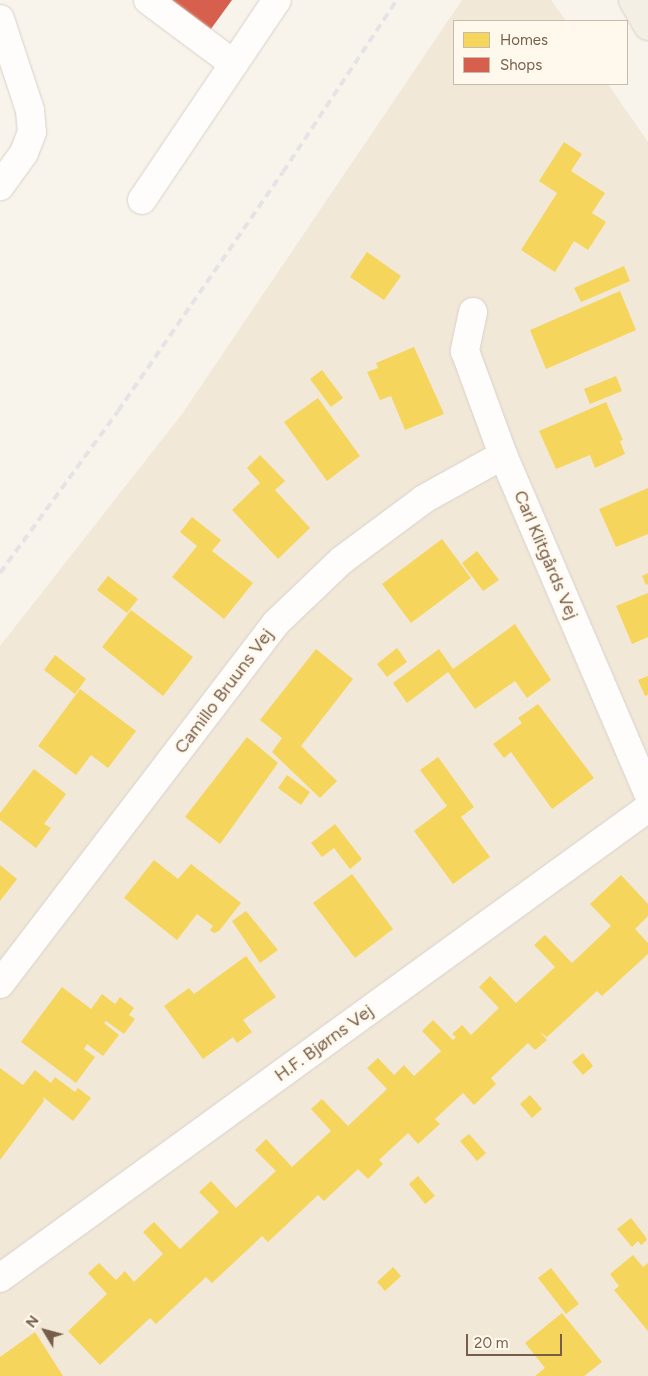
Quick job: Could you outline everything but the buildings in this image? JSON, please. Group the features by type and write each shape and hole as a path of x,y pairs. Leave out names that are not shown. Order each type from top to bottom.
{"main road":[{"path":"633,0 648,26"}],"street":[{"path":"148,0 234,64"},
{"path":"142,200 277,0"},
{"path":"0,19 30,110 32,132 24,153 0,186"},
{"name":"Carl Klitgårds Vej","path":"473,312 465,350 503,455 648,793"},
{"name":"Camillo Bruuns Vej","path":"0,984 276,623 342,560 424,499 503,455"},
{"name":"H.F. Bjørns Vej","path":"0,1278 648,808"}],"shaded area":[{"path":"462,0 551,0 565,20 453,20 453,85 609,85 648,142 648,1376 0,1376 0,646 182,414"}],"railway":[{"path":"0,573 118,411 283,172 397,0"}]}
